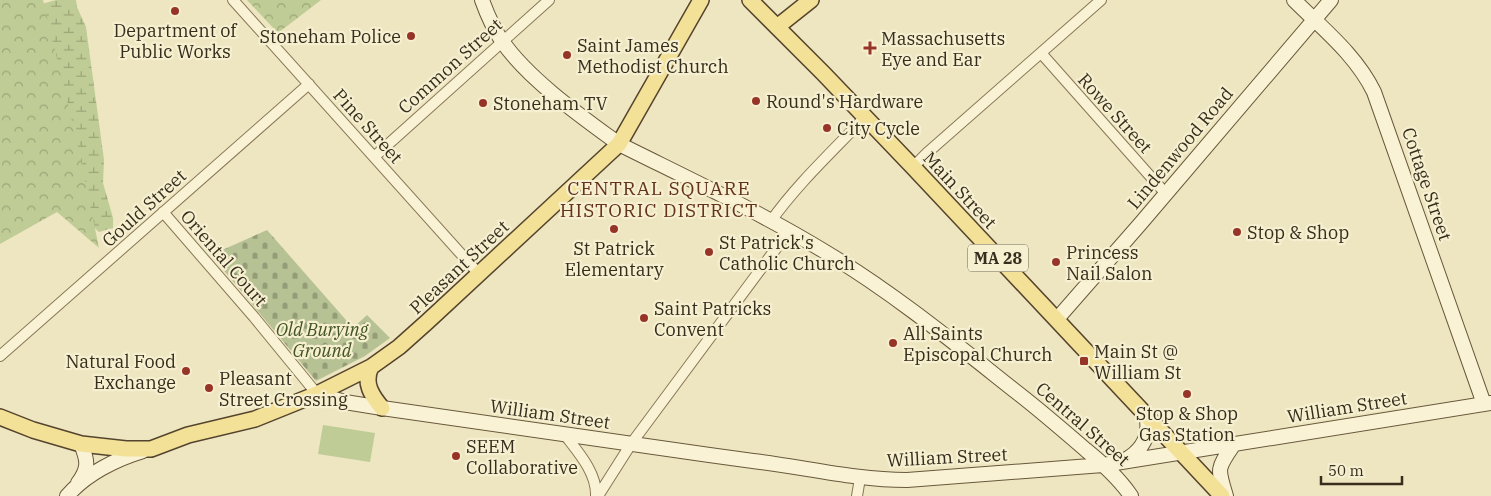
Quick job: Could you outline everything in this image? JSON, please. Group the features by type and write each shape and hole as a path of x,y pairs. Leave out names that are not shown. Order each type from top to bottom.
{"main road":[{"name":"Pleasant Street","path":"0,417 33,430 81,444 126,450 151,449 188,435 255,419 275,412 318,394 371,367 406,341 619,144 702,0"},
{"name":"Main Street","path":"750,0 913,167 1222,496"},
{"path":"777,27 811,0"},
{"path":"371,367 368,372 370,392 382,408"}],"street":[{"name":"Pine Street","path":"233,0 479,274"},
{"name":"Central Street","path":"482,0 490,21 502,42 520,62 542,84 619,144 772,221 845,264 911,311 1056,423 1122,483 1131,496"},
{"name":"Common Street","path":"374,157 549,0"},
{"path":"913,167 1101,0"},
{"name":"Cottage Street","path":"1294,0 1358,65 1374,92 1488,403"},
{"name":"Lindenwood Road","path":"1056,320 1331,0"},
{"name":"Rowe Street","path":"1041,53 1166,194"},
{"name":"Gould Street","path":"0,356 309,84"},
{"path":"772,221 780,209 865,118"},
{"name":"Oriental Court","path":"163,212 318,394"},
{"path":"597,496 631,444 790,231"},
{"name":"William Street","path":"318,394 345,402 565,435 755,461 860,478 906,480 1103,465 1488,403"},
{"path":"1120,462 1136,453 1146,440 1148,429 1146,415"},
{"path":"565,435 588,468 597,496"},
{"path":"70,492 84,474 87,465 81,444"},
{"path":"1226,496 1220,477 1220,468 1234,444"},
{"name":"Pleasant Street","path":"70,492 104,467 132,454 151,449"},
{"path":"857,496 860,478"}],"green space":[{"path":"0,0 43,0 79,151 99,248 57,212 0,244"},
{"path":"56,0 76,0 86,27 104,160 103,183 113,218 113,228 99,232 86,220 23,9"},
{"path":"247,0 321,0 278,33"},
{"name":"Old Burying Ground","path":"267,230 353,328 367,315 390,338 365,356 316,381 211,255"},
{"path":"323,425 375,433 370,462 318,454"}],"place":[{"name":"Department of Public Works","path":"175,11"},
{"name":"Stoneham Police","path":"411,36"},
{"name":"Massachusetts Eye and Ear","path":"870,48"},
{"name":"Saint James Methodist Church","path":"567,55"},
{"name":"Round's Hardware","path":"756,101"},
{"name":"Stoneham TV","path":"483,103"},
{"name":"City Cycle","path":"827,128"},
{"name":"St Patrick Elementary","path":"614,229"},
{"name":"Stop & Shop","path":"1237,232"},
{"name":"St Patrick's Catholic Church","path":"709,252"},
{"name":"Princess Nail Salon","path":"1056,262"},
{"name":"Saint Patricks Convent","path":"644,318"},
{"name":"All Saints Episcopal Church","path":"893,343"},
{"name":"Main St @ William St","path":"1084,361"},
{"name":"Natural Food Exchange","path":"186,371"},
{"name":"Pleasant Street Crossing","path":"209,388"},
{"name":"Stop & Shop Gas Station","path":"1187,394"},
{"name":"SEEM Collaborative","path":"456,456"}],"district":[{"name":"CENTRAL SQUARE HISTORIC DISTRICT","path":"659,199"}]}
